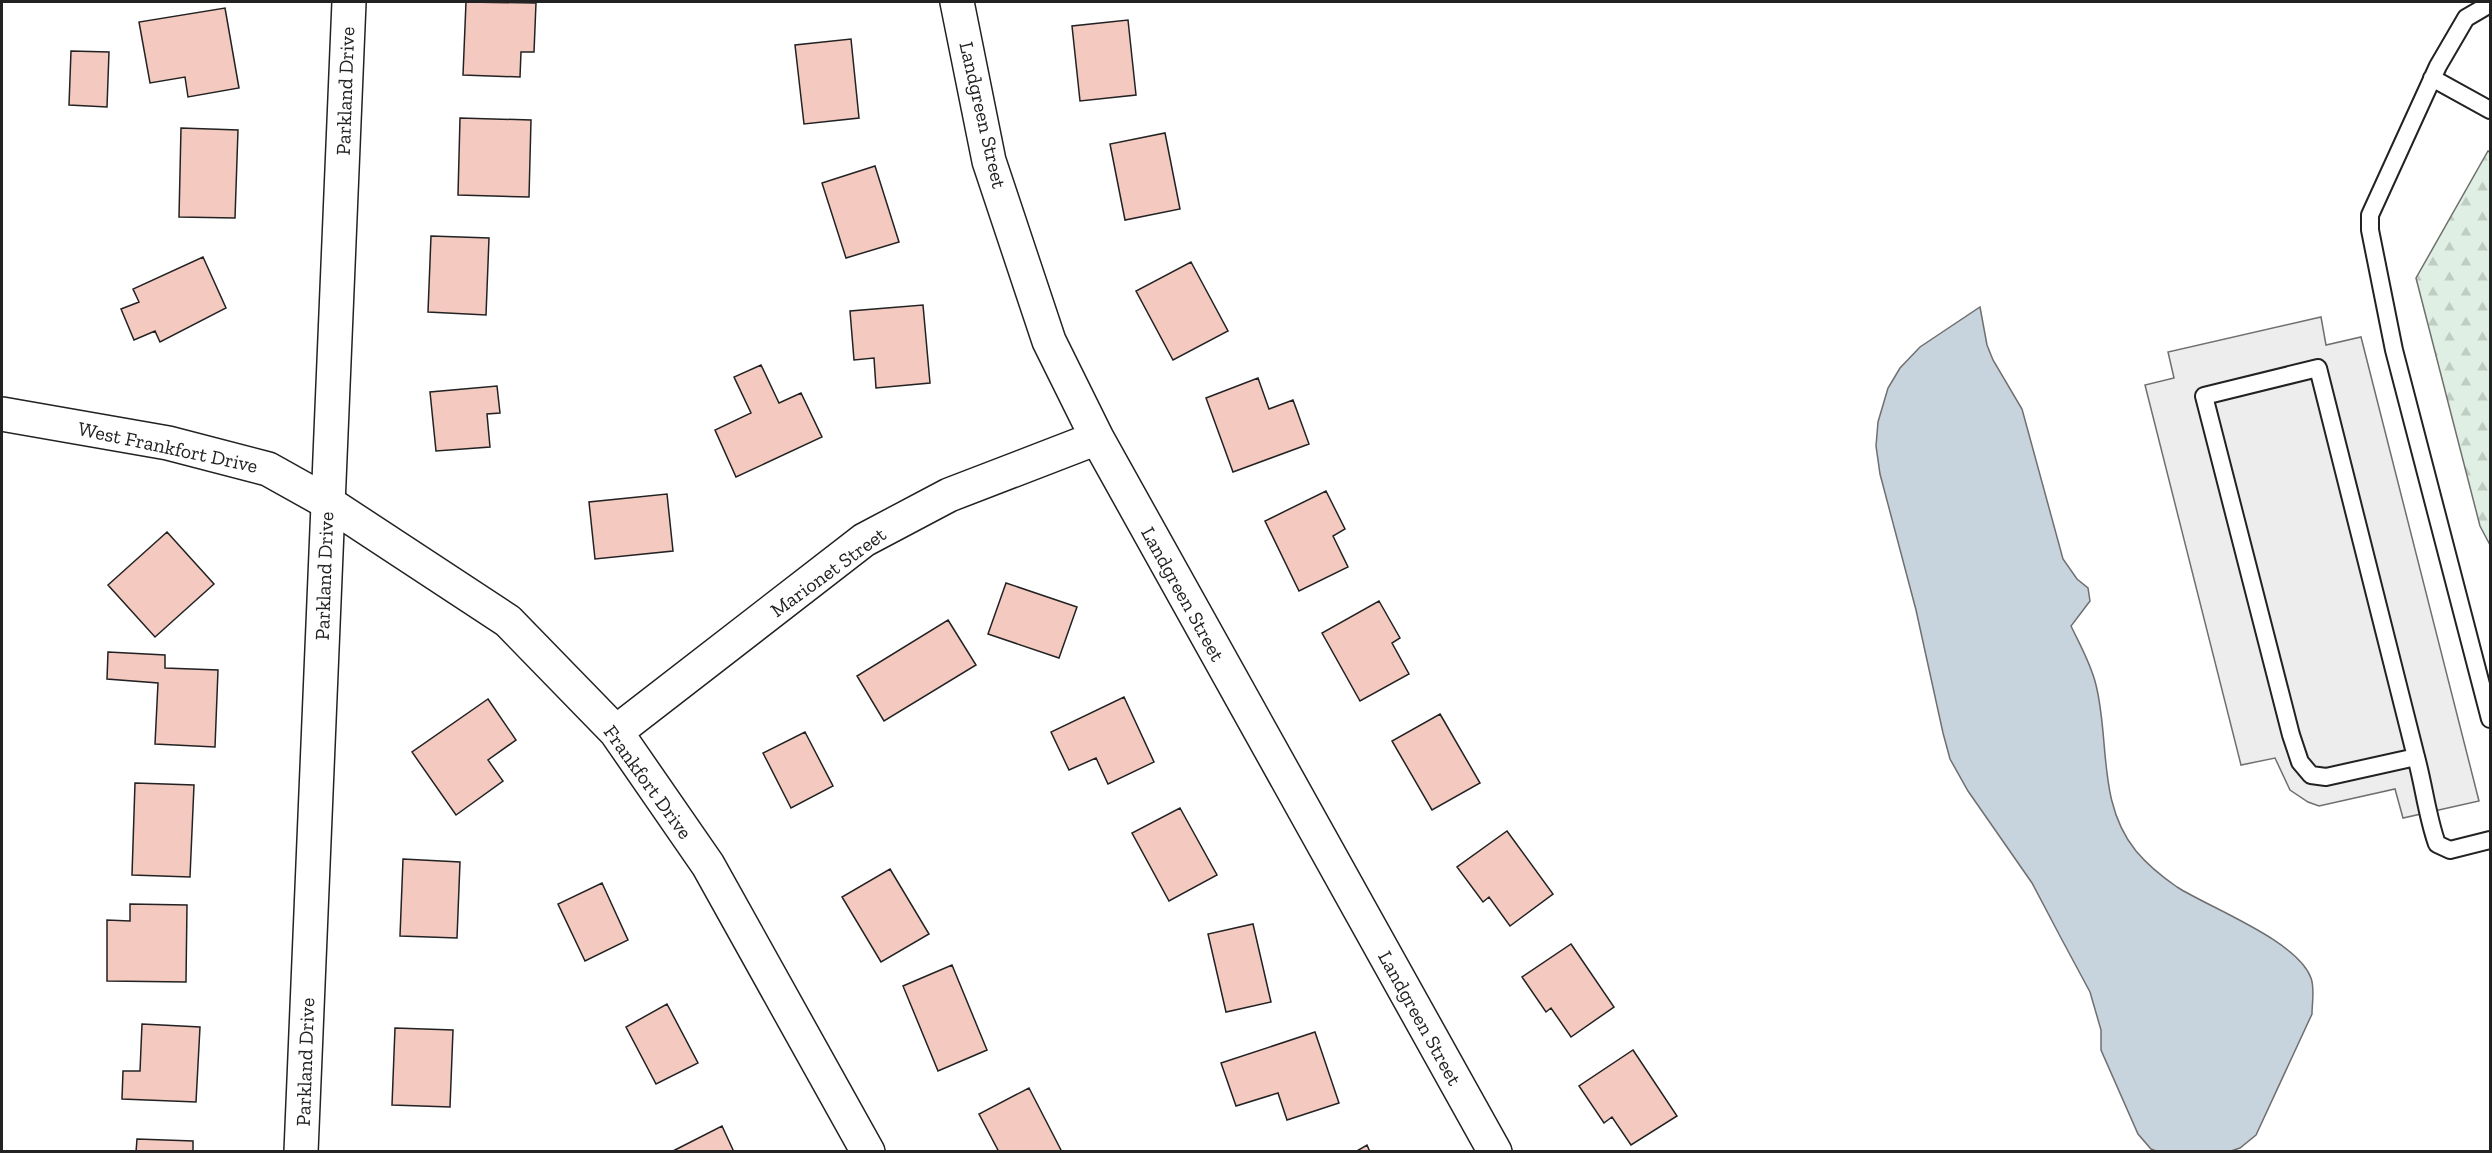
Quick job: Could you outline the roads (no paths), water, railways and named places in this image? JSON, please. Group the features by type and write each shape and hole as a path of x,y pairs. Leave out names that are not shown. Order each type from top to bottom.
{"street":[{"name":"Parkland Drive","path":"301,1152 349,2"},
{"name":"Landgreen Street","path":"957,2 989,161 1049,341 1097,438 1494,1152"},
{"name":"West Frankfort Drive","path":"2,414 168,443 268,469 327,502"},
{"name":"Marionet Street","path":"616,732 864,540 949,495 1097,438"},
{"name":"Frankfort Drive","path":"327,502 508,621 616,732 708,866 868,1152"}],"lane":[{"path":"2490,4 2466,18 2432,78 2370,215 2370,230 2394,350 2490,719"},
{"path":"2432,78 2490,110"},
{"path":"2416,757 2326,777 2311,775 2300,762 2291,735 2204,396 2318,368 2416,757 2427,812 2437,844 2450,850 2490,840"}]}
